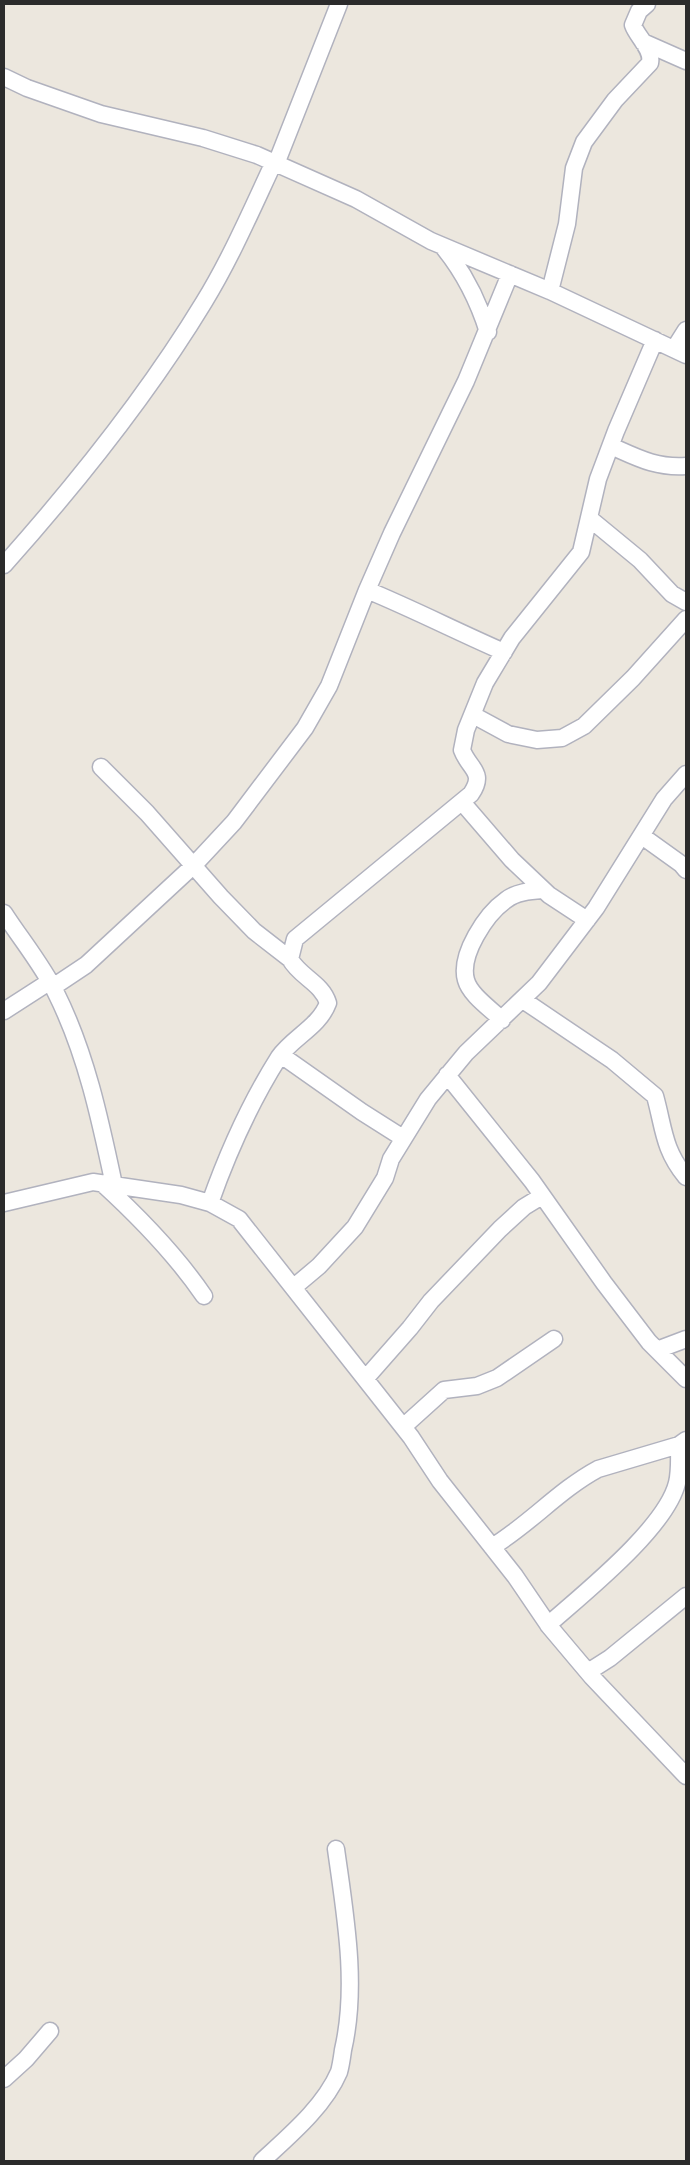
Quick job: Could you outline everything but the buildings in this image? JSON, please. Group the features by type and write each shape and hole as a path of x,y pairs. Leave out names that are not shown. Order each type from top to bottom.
{"street":[{"path":"4,565 49,515 151,384 205,301 275,163 339,4"},
{"path":"550,291 567,224 574,168 584,142 614,100 650,63 651,57 633,25 639,11 647,4"},
{"path":"643,42 686,61"},
{"path":"4,77 27,88 101,114 203,138 257,154 356,198 442,245 550,291 680,352 686,330"},
{"path":"442,245 467,278 480,306 488,332"},
{"path":"4,1011 86,965 194,865 234,822 305,728 329,686 367,590 488,332 510,274"},
{"path":"290,959 295,939 471,794 478,779 474,768 462,750 463,741 485,683 529,616 581,552 598,479 655,340"},
{"path":"611,446 655,465 664,467 686,466"},
{"path":"589,518 640,560 672,594 686,602"},
{"path":"367,590 412,608 452,629 504,652"},
{"path":"473,715 508,734 537,740 562,738 584,726 633,678 686,619"},
{"path":"101,767 147,813 254,930 290,959 300,971 325,993 328,1004 318,1020 303,1032 281,1055 264,1083 227,1154 210,1203"},
{"path":"294,1287 319,1266 355,1227 385,1178 391,1159 428,1099 466,1052 539,983 587,920 664,799 686,774"},
{"path":"462,802 512,860 543,890 587,920"},
{"path":"642,836 667,853 686,870"},
{"path":"502,1020 475,993 466,980 466,958 490,913 507,898 522,893 543,890"},
{"path":"4,913 51,985 80,1046 103,1130 108,1184 183,1268 204,1296"},
{"path":"523,1000 612,1060 655,1096 661,1126 670,1153 686,1177"},
{"path":"281,1055 362,1112 403,1138"},
{"path":"447,1075 542,1196 604,1283 657,1350 686,1379"},
{"path":"4,1203 93,1182 181,1195 210,1203 239,1219 294,1287 325,1330 366,1378 440,1481 533,1601 548,1625 588,1672 686,1776"},
{"path":"366,1378 451,1279 524,1207 542,1196"},
{"path":"403,1427 444,1390 477,1386 497,1378 554,1339"},
{"path":"657,1350 686,1339"},
{"path":"492,1547 511,1535 564,1490 598,1469 682,1442 678,1481 664,1513 625,1554 548,1625"},
{"path":"588,1672 610,1658 686,1596"},
{"path":"262,2161 321,2102 338,2072 348,2028 349,1973 344,1909 336,1849"},
{"path":"4,2079 26,2059 50,2031"}]}
